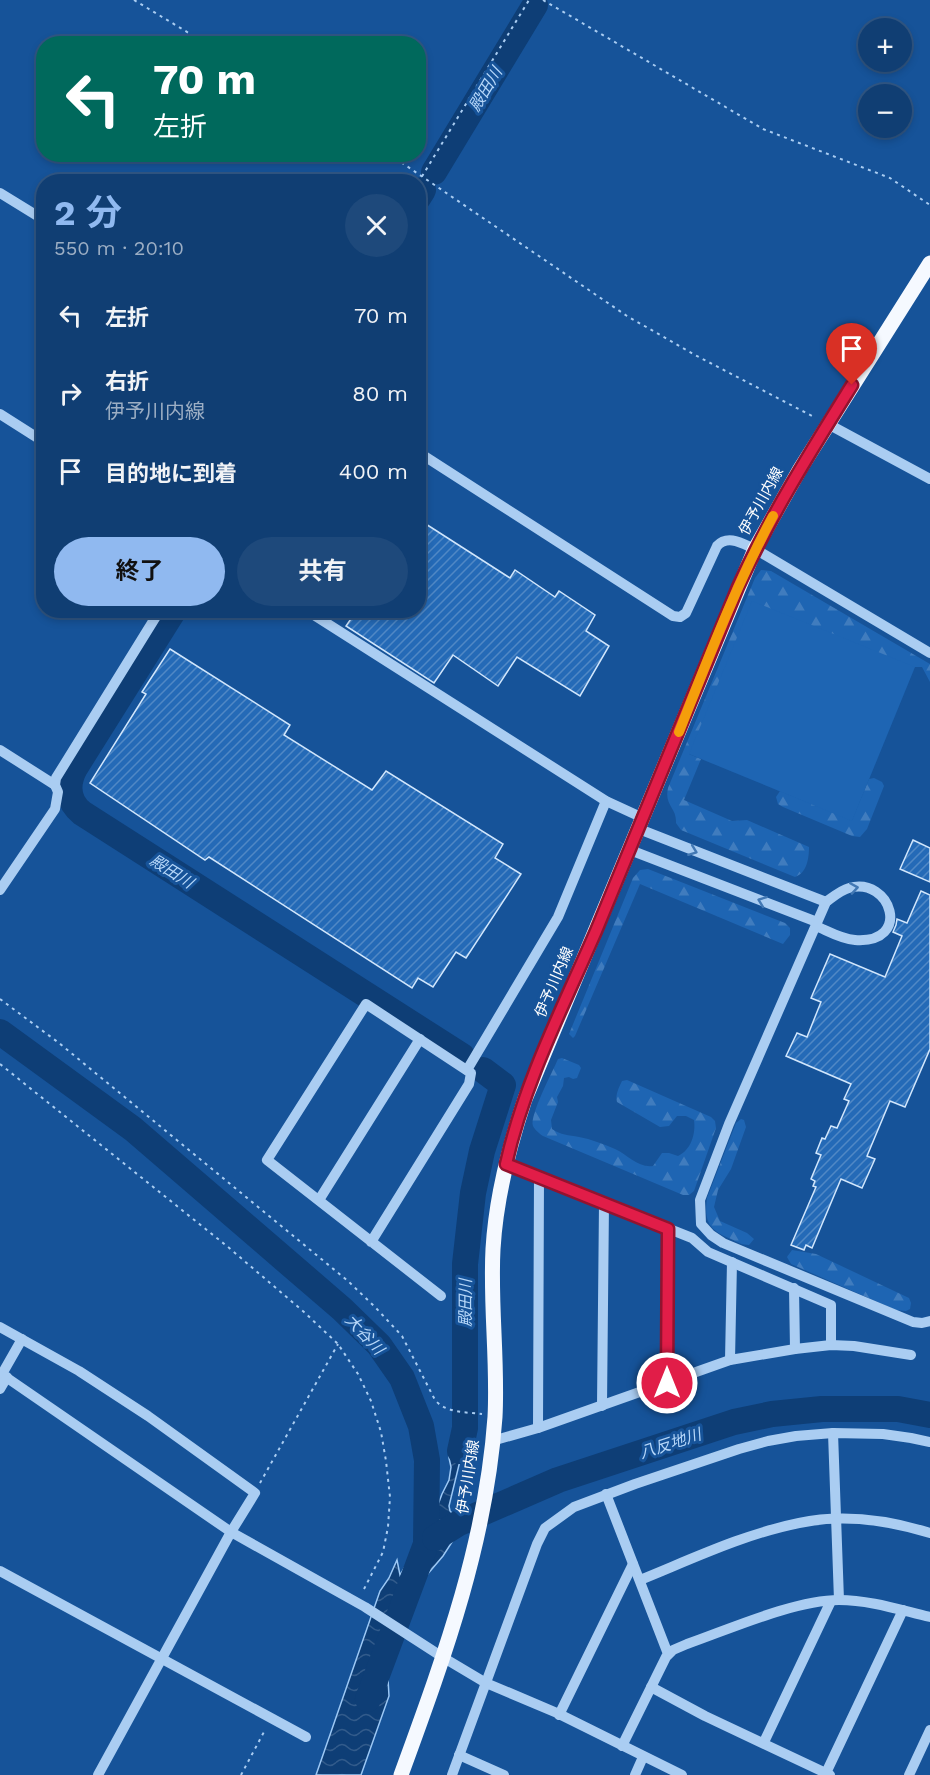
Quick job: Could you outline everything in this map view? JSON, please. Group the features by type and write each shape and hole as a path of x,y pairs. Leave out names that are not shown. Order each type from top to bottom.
{"main road":[{"name":"伊予川内線","path":"401,1775 444,1658 472,1561 486,1488 495,1416 493,1250 496,1217 515,1130 537,1067 755,549 800,469 930,263"}],"street":[{"path":"0,193 36,215"},
{"path":"0,414 36,437"},
{"path":"828,424 930,479"},
{"path":"426,457 673,616 680,617 686,613 712,554 721,541 727,539 755,549 930,653"},
{"path":"0,890 55,809 58,792 55,785 56,778 155,618"},
{"path":"319,618 641,824 826,902"},
{"path":"0,750 55,785"},
{"path":"467,1070 558,917 606,801"},
{"path":"630,850 816,924 848,939 875,938 883,934 891,919 891,912 884,900 872,889 864,886 848,888 826,902 816,924 729,1124 700,1200 701,1224 723,1243 913,1322 930,1321"},
{"path":"371,1242 469,1084 471,1073 366,1004 267,1160 371,1242 441,1296"},
{"path":"319,1200 420,1039"},
{"path":"506,1164 692,1238 708,1252 831,1305 831,1345"},
{"path":"538,1428 539,1177"},
{"path":"602,1406 604,1203"},
{"path":"667,1383 668,1229"},
{"path":"730,1360 732,1262"},
{"path":"794,1288 795,1349"},
{"path":"0,1326 79,1371 148,1416 255,1493 231,1532 98,1775"},
{"path":"0,1389 3,1374 22,1339"},
{"path":"492,1441 538,1428 730,1360 831,1345 854,1346 911,1355"},
{"path":"3,1374 231,1532 361,1605 486,1683 559,1714 682,1775"},
{"path":"452,1775 537,1544 545,1528 574,1507 729,1452 768,1441 833,1433 883,1434 930,1442"},
{"path":"764,1742 835,1601 833,1433"},
{"path":"606,1494 668,1654"},
{"path":"640,1580 732,1542 801,1522 860,1519 888,1522 930,1533"},
{"path":"559,1714 633,1564"},
{"path":"0,1571 306,1737"},
{"path":"622,1746 668,1654 687,1644 796,1607 835,1601 880,1604 930,1617"},
{"path":"651,1687 705,1716 828,1774 903,1610"},
{"path":"909,1775 930,1730"},
{"path":"459,1755 504,1775"},
{"path":"634,1775 643,1757"}],"path":[{"path":"134,0 194,36"},
{"path":"425,174 529,0"},
{"path":"543,0 764,129 890,178 930,205"},
{"path":"400,162 418,174"},
{"path":"426,179 627,316 695,355 828,424"},
{"path":"0,999 59,1043 348,1281 402,1336 440,1406 495,1416"},
{"path":"0,1064 228,1247 338,1344 358,1374 371,1401 387,1461 390,1497 388,1527 383,1552 361,1605"},
{"path":"255,1493 338,1344"},
{"path":"241,1775 272,1719"}],"green space":[{"path":"761,570 771,571 930,664 930,682 922,667 915,667 689,754 701,759 684,800 732,821 747,820 809,847 805,869 795,877 681,830 676,823 675,813 667,794 755,578"},
{"path":"752,601 915,667 852,821 689,754"},
{"path":"874,778 882,782 884,786 867,829 860,837 852,836 783,807 778,804 776,797 780,791 852,820 869,779"},
{"path":"648,869 785,923 790,928 790,935 783,944 640,884 573,1038 569,1034 633,878 640,870"},
{"path":"562,1058 581,1068 577,1078 564,1078 563,1086 557,1097 558,1102 551,1120 552,1129 558,1132 602,1144 648,1166 653,1166 662,1153 678,1156 683,1153 692,1141 694,1120 686,1116 677,1116 669,1126 660,1127 617,1102 617,1094 622,1081 627,1080 711,1117 715,1121 716,1128 694,1191 689,1195 683,1195 543,1136 536,1130 533,1121 538,1104 558,1059"},
{"path":"741,1119 744,1120 746,1127 731,1169 718,1190 714,1207 720,1221 747,1233 754,1239 749,1245 718,1232 710,1224 706,1213 707,1198 736,1123"},
{"path":"792,1250 816,1254 909,1298 910,1309 896,1310 791,1264 787,1257"}],"water":[{"path":"462,1418 468,1419 468,1428 449,1506 454,1515 467,1512 463,1525 443,1556 393,1619 388,1633 380,1644 378,1658 382,1673 388,1679 389,1696 361,1775 316,1775 380,1591 397,1560 400,1575 430,1526 449,1480 451,1467 449,1450 456,1452"}],"building":[{"path":"426,524 510,578 515,570 555,597 559,591 595,615 586,631 609,646 580,696 517,657 498,686 453,655 434,683 346,626 352,618 426,618"},
{"path":"170,649 290,725 284,735 372,790 386,771 503,844 495,858 521,874 466,958 456,952 433,987 418,978 412,988 209,857 205,860 90,783 146,694 142,692"},
{"path":"913,840 930,848 930,882 900,869"},
{"path":"921,891 930,895 930,1049 905,1107 890,1101 867,1156 875,1159 862,1188 841,1179 812,1248 806,1245 804,1250 791,1245 816,1187 813,1186 815,1181 811,1179 821,1155 816,1153 822,1138 825,1139 831,1126 837,1128 849,1101 844,1099 851,1084 786,1056 797,1033 807,1037 821,1002 811,998 830,954 885,977 902,936 893,932 897,919 907,923"}],"waterway":[{"name":"殿田川","path":"434,172 535,5"},
{"name":"殿田川","path":"169,618 75,768 69,787 73,803 82,813 462,1056"},
{"name":"大谷川","path":"0,1032 133,1129 342,1309 379,1345 402,1378 421,1426 427,1460 426,1544 368,1699"},
{"name":"殿田川","path":"460,1451 465,1428 465,1264 473,1193 482,1151 503,1085 483,1070"},
{"name":"八反地川","path":"435,1538 459,1523 558,1480 734,1422 772,1414 822,1409 898,1409 930,1415"}],"slow traffic":[{"path":"679,732 738,587 773,516"}],"route":[{"path":"667,1383 668,1229 506,1164 537,1067 630,850 738,587 774,515 852,385"}]}
